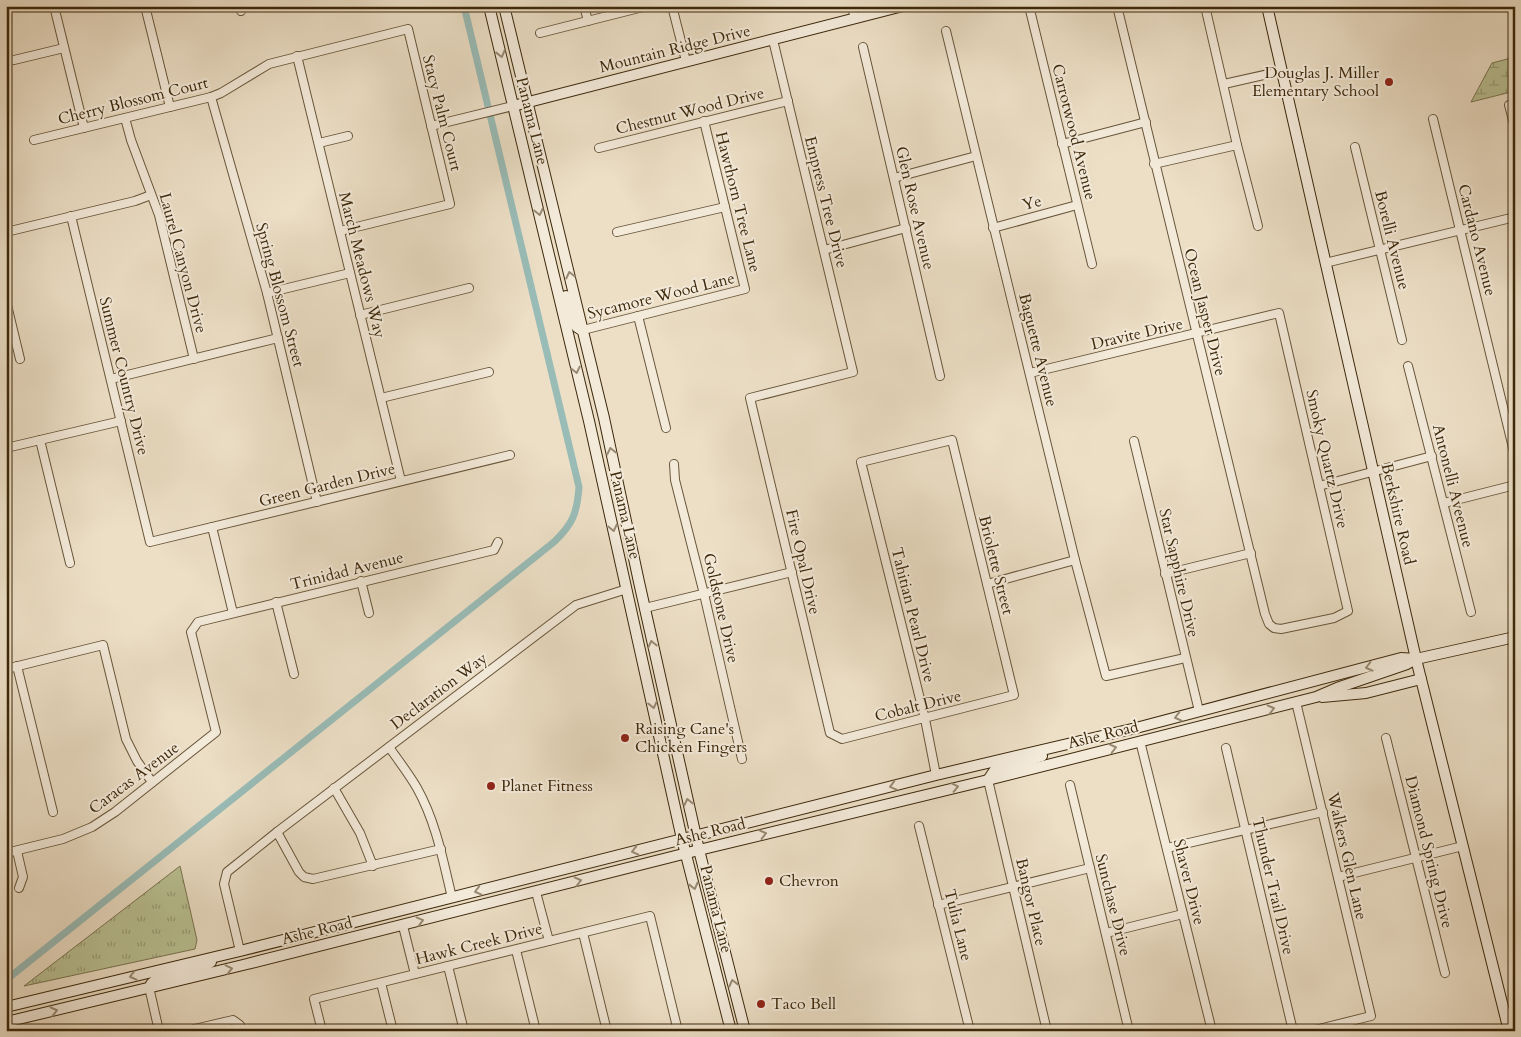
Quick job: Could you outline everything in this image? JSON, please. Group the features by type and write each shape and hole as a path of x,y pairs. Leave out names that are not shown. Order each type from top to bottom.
{"main road":[{"name":"Panama Lane","path":"489,6 627,589 682,839 730,1031"},
{"name":"Panama Lane","path":"504,6 604,418 699,850 745,1031"},
{"name":"Mountain Ridge Drive","path":"513,106 903,6"},
{"name":"Berkshire Road","path":"1267,6 1416,659 1508,1027"},
{"path":"557,287 564,291 573,325 579,330 583,330"},
{"path":"627,589 645,608"},
{"name":"Ashe Road","path":"6,1007 240,951 936,775 1199,712 1401,658 1416,659 1515,637"},
{"name":"Ashe Road","path":"6,1022 403,926 686,853 988,780 1316,697 1416,659"},
{"path":"1316,697 1366,693 1421,679"},
{"path":"988,780 994,771 1037,758 1060,746"},
{"path":"878,806 888,798 929,787 934,783 936,775"},
{"path":"815,822 822,814 866,802 875,791"},
{"path":"149,988 151,982 156,979 205,966 215,957"}],"street":[{"path":"54,6 84,128"},
{"path":"145,6 170,107"},
{"path":"584,6 588,21"},
{"path":"540,34 647,6"},
{"path":"672,6 686,62"},
{"path":"852,6 855,19"},
{"name":"Carrotwood Avenue","path":"1029,6 1092,264"},
{"name":"Ocean Jasper Drive","path":"1117,6 1146,122 1154,164 1269,624"},
{"path":"1205,6 1258,226"},
{"name":"Cherry Blossom Court","path":"34,140 211,97 232,87 269,64 408,29"},
{"name":"Stacy Palm Court","path":"340,231 450,204 408,29"},
{"name":"Baguette Avenue","path":"946,31 1075,560 1106,676 1185,658"},
{"name":"Empress Tree Drive","path":"750,398 853,372 773,40"},
{"name":"Glen Rose Avenue","path":"863,47 940,376"},
{"path":"14,60 64,48"},
{"name":"March Meadows Way","path":"297,56 401,482"},
{"path":"1224,84 1282,71"},
{"name":"Spring Blossom Street","path":"211,97 267,293 317,502"},
{"name":"Chestnut Wood Drive","path":"600,148 788,101"},
{"path":"1509,105 1515,128"},
{"path":"431,126 513,106"},
{"name":"Laurel Canyon Drive","path":"126,118 131,140 162,224 194,358"},
{"name":"Cardano Avenue","path":"1433,119 1515,456"},
{"name":"Hawthorn Tree Lane","path":"704,121 745,289"},
{"path":"1062,144 1146,122"},
{"path":"319,143 348,136"},
{"path":"1154,164 1237,145"},
{"name":"Borelli Avenue","path":"1355,147 1402,340"},
{"path":"894,178 976,156"},
{"path":"6,232 135,201 151,195"},
{"name":"Ye","path":"993,228 1077,205"},
{"path":"617,232 725,207"},
{"name":"Summer Country Drive","path":"71,216 150,542"},
{"path":"1325,263 1515,216"},
{"path":"824,250 906,228"},
{"path":"267,293 350,273"},
{"path":"360,315 469,288"},
{"name":"Sycamore Wood Lane","path":"583,330 745,289"},
{"path":"6,301 20,360"},
{"name":"Dravite Drive","path":"1030,373 1278,313"},
{"name":"Smoky Quartz Drive","path":"1269,624 1274,628 1281,629 1334,618 1348,611 1278,313"},
{"path":"638,316 666,428"},
{"path":"111,379 278,338"},
{"name":"Antonelli Aveenue","path":"1408,366 1471,612"},
{"path":"380,398 489,372"},
{"name":"Fire Opal Drive","path":"750,398 830,733"},
{"path":"6,448 121,421"},
{"path":"40,440 70,563"},
{"name":"Briolette Street","path":"861,462 952,440 1014,695"},
{"name":"Star Sapphire Drive","path":"1134,441 1199,712"},
{"name":"Green Garden Drive","path":"150,542 510,455"},
{"path":"1319,486 1432,456"},
{"name":"Tahitian Pearl Drive","path":"861,462 925,719 936,775"},
{"name":"Goldstone Drive","path":"674,464 675,480 704,594 742,759"},
{"path":"1444,502 1515,485"},
{"path":"212,527 232,613"},
{"name":"Trinidad Avenue","path":"216,732 191,632 198,622 494,550 498,542"},
{"path":"1165,574 1251,553"},
{"path":"987,584 1075,560"},
{"path":"645,608 792,572"},
{"path":"361,581 369,613"},
{"name":"Declaration Way","path":"240,951 224,884 228,872 334,788 576,605 627,589"},
{"path":"276,602 294,674"},
{"path":"6,669 103,645 126,739 136,761 152,782"},
{"path":"17,666 53,812"},
{"name":"Cobalt Drive","path":"830,733 842,739 1014,695"},
{"name":"Walkers Glen Lane","path":"1296,702 1371,1016 1312,1031"},
{"name":"Caracas Avenue","path":"6,853 63,839 92,827 109,816 216,732"},
{"name":"Diamond Spring Drive","path":"1386,738 1445,973"},
{"name":"Shaver Drive","path":"1140,741 1212,1031"},
{"path":"389,747 417,788 430,818 441,849 452,898"},
{"name":"Thunder Trail Drive","path":"1226,748 1293,1031"},
{"name":"Bangor Place","path":"988,780 1047,1031"},
{"name":"Sunchase Drive","path":"1070,785 1130,1031"},
{"path":"334,788 360,833 373,866"},
{"path":"1166,848 1323,812"},
{"name":"Tulia Lane","path":"919,826 970,1031"},
{"path":"277,832 299,872 304,877 313,880 441,849"},
{"path":"1338,877 1463,846"},
{"path":"17,851 23,877 19,888"},
{"path":"938,905 1090,868"},
{"path":"536,892 549,941"},
{"path":"1106,933 1183,914"},
{"name":"Hawk Creek Drive","path":"322,1031 314,999 650,916 678,1031"},
{"path":"403,926 415,974"},
{"path":"583,933 607,1031"},
{"path":"516,950 536,1031"},
{"path":"448,966 464,1031"},
{"path":"381,982 393,1031"},
{"path":"149,988 159,1031"},
{"path":"186,1031 233,1020 240,1025 241,1031"}],"green space":[{"path":"1515,57 1515,91 1471,102 1492,63"},
{"path":"180,866 197,940 195,949 24,986"}],"waterway":[{"path":"6,980 554,542 570,524 577,504 579,487 464,6"}],"place":[{"name":"Douglas J. Miller Elementary School","path":"1389,82"},
{"name":"Raising Cane's Chicken Fingers","path":"625,738"},
{"name":"Planet Fitness","path":"491,786"},
{"name":"Chevron","path":"769,881"},
{"name":"Taco Bell","path":"761,1004"}]}
